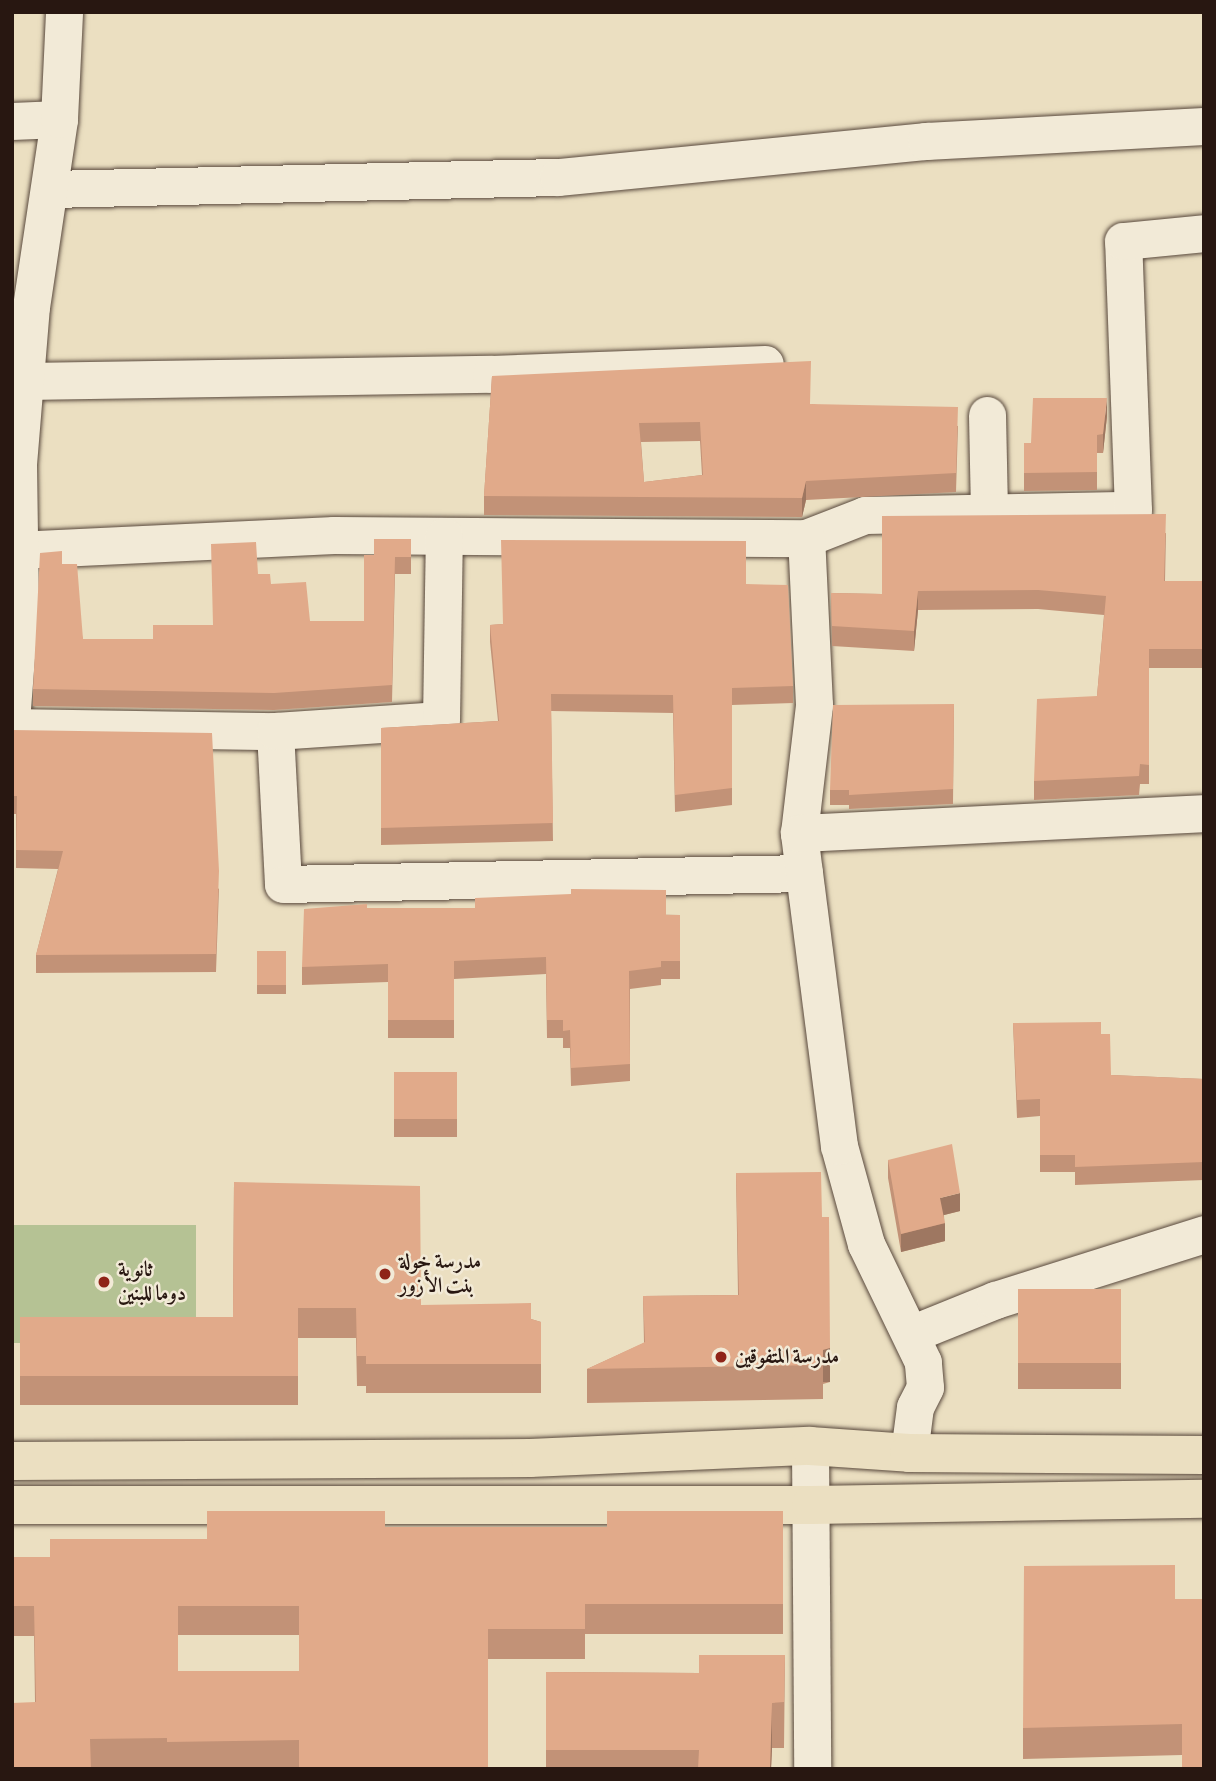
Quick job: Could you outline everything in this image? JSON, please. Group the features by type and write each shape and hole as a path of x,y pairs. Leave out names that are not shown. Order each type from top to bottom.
{"main road":[{"path":"12,1461 530,1458 810,1446 909,1454 1204,1455"},
{"path":"12,1505 811,1505 1204,1499"}],"street":[{"path":"12,708 16,607 15,464 25,380 22,307 51,189 59,119 64,12"},
{"path":"12,121 59,119"},
{"path":"51,189 558,177 926,141 1204,126"},
{"path":"16,550 334,535 806,538 865,515 1133,510 1123,241 1204,233"},
{"path":"25,380 491,374 778,363"},
{"path":"987,415 989,512"},
{"path":"12,727 275,731 441,720 444,536"},
{"path":"806,538 814,705 799,833 839,1146 866,1244 923,1362 925,1387 915,1407 909,1454"},
{"path":"275,731 283,884 804,873"},
{"path":"799,833 1204,813"},
{"path":"911,1334 995,1300 1204,1234"},
{"path":"810,1446 812,1769"}],"green space":[{"name":"ثانوية دوما للبنين","path":"12,1225 196,1225 196,1343 12,1343"}],"building":[{"path":"811,361 810,404 958,407 956,473 806,481 802,498 484,496 492,376","holes":["700,422 703,475 644,482 639,423"]},
{"path":"1033,398 1107,398 1103,434 1097,435 1097,472 1024,473 1024,443 1031,443"},
{"path":"1166,514 1164,581 1204,581 1204,649 1149,649 1149,765 1140,764 1139,776 1034,781 1037,699 1097,696 1106,596 1038,590 918,591 914,631 832,626 831,593 882,594 882,516"},
{"path":"374,539 411,539 411,557 395,557 392,685 274,693 33,689 40,553 62,551 62,564 77,564 83,639 153,639 153,625 213,625 211,544 256,542 258,574 270,574 271,584 306,582 310,621 364,621 364,555 374,555"},
{"path":"501,540 746,541 746,584 788,585 793,686 732,688 732,788 675,795 673,695 551,694 553,823 381,828 381,728 499,721 490,625 503,624"},
{"path":"954,704 953,789 849,795 849,790 830,790 833,705"},
{"path":"12,730 212,733 219,871 216,954 36,955 63,851 16,850 17,796 12,796"},
{"path":"571,889 666,890 666,915 680,915 680,961 661,961 661,967 629,971 630,1064 571,1068 570,1030 563,1031 563,1020 547,1020 546,957 454,961 454,1020 388,1020 388,964 302,967 304,909 367,904 367,908 475,908 475,898 571,894"},
{"path":"257,951 286,951 286,985 257,985"},
{"path":"1101,1022 1101,1034 1110,1034 1111,1075 1204,1079 1204,1162 1075,1167 1075,1155 1040,1155 1040,1099 1017,1100 1013,1023"},
{"path":"394,1072 457,1072 457,1119 394,1119"},
{"path":"952,1144 960,1193 940,1198 945,1223 901,1234 888,1160"},
{"name":"مدرسة المتفوقين","path":"821,1172 822,1217 829,1217 830,1348 823,1350 823,1365 587,1369 645,1342 643,1296 739,1295 736,1173"},
{"path":"234,1182 420,1186 421,1305 531,1303 531,1319 541,1322 541,1364 366,1364 366,1356 357,1356 356,1308 298,1308 298,1376 20,1376 20,1317 233,1317"},
{"path":"1018,1289 1121,1289 1121,1363 1018,1363"},
{"path":"207,1511 385,1511 385,1527 607,1527 607,1511 783,1511 783,1604 585,1604 585,1629 488,1629 488,1769 299,1769 299,1740 167,1742 167,1738 90,1739 91,1769 12,1769 12,1703 36,1702 34,1606 12,1606 12,1557 50,1557 50,1539 207,1539","holes":["178,1606 299,1606 299,1671 178,1671"]},
{"path":"1175,1565 1175,1599 1204,1599 1204,1769 1182,1769 1182,1724 1023,1728 1024,1566"},
{"path":"699,1655 785,1655 784,1702 772,1703 770,1769 698,1769 699,1750 546,1750 546,1672 699,1673"}],"place":[{"name":"مدرسة خولة بنت الأزور","path":"385,1274"},
{"name":"ثانوية دوما للبنين","path":"104,1282"},
{"name":"مدرسة المتفوقين","path":"721,1357"}]}
